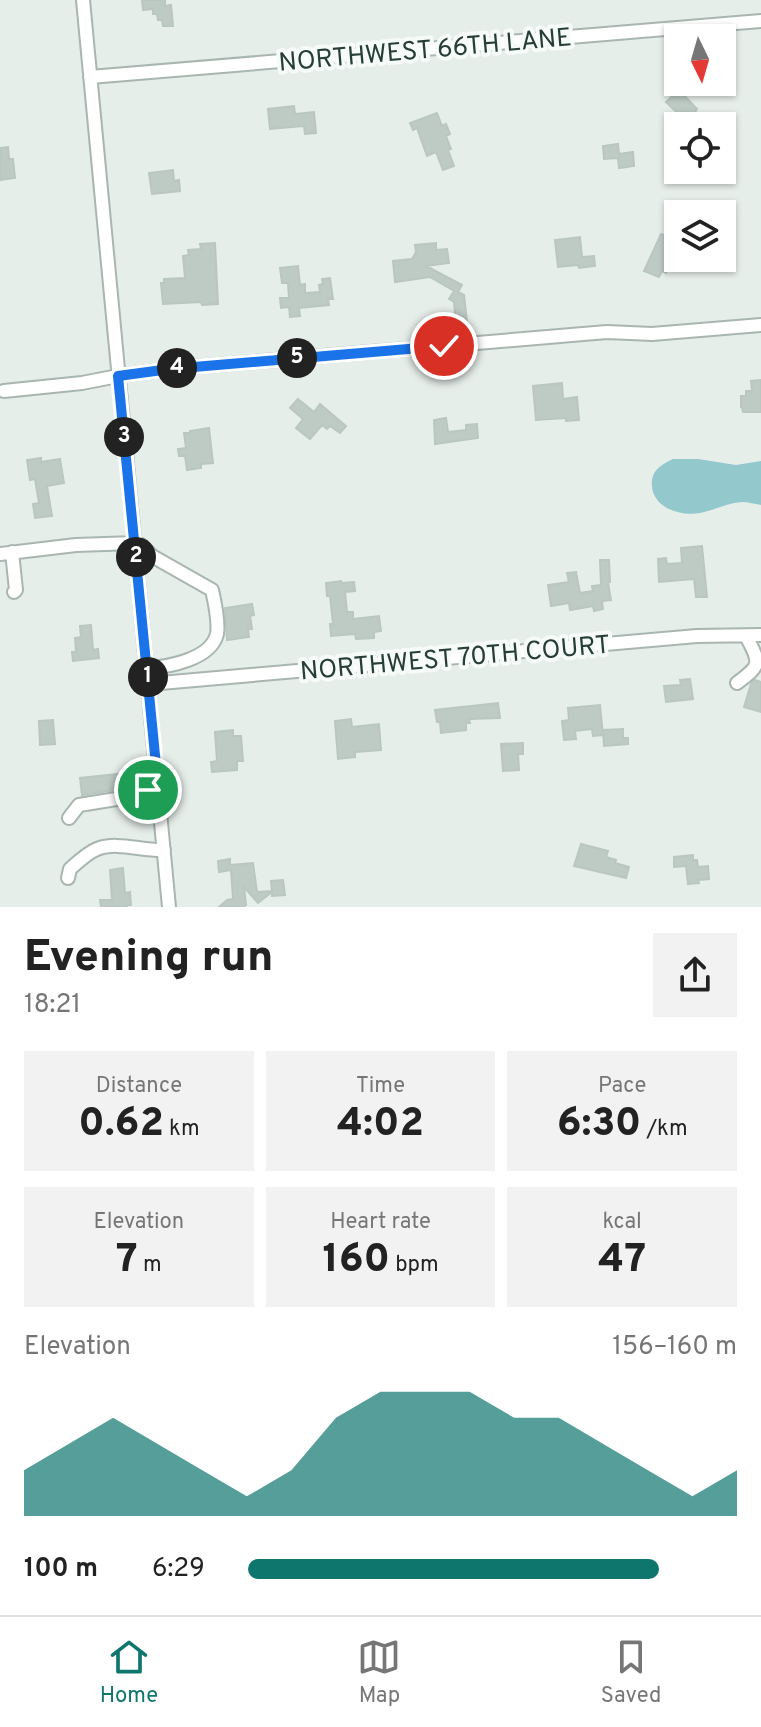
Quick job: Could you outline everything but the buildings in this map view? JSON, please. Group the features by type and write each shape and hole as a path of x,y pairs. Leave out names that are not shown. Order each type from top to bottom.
{"street":[{"path":"83,0 169,907"},
{"name":"NORTHWEST 66TH LANE","path":"90,77 761,21"},
{"path":"4,391 170,369 607,332 652,334 761,325"},
{"path":"14,592 6,553 76,545 141,545 152,556 212,590 217,622 216,638 206,650 176,665 147,668"},
{"name":"NORTHWEST 70TH COURT","path":"149,684 697,636 761,635"},
{"path":"737,683 756,671 759,665 760,659 746,636"},
{"path":"69,818 79,805 135,796 158,786"},
{"path":"68,878 70,869 99,848 118,846 164,850"}],"water":[{"path":"673,459 736,465 761,461 761,505 744,502 691,514 667,508 655,497 652,480 657,469"}],"route":[{"path":"148,790 158,786 118,376 444,346"}]}
